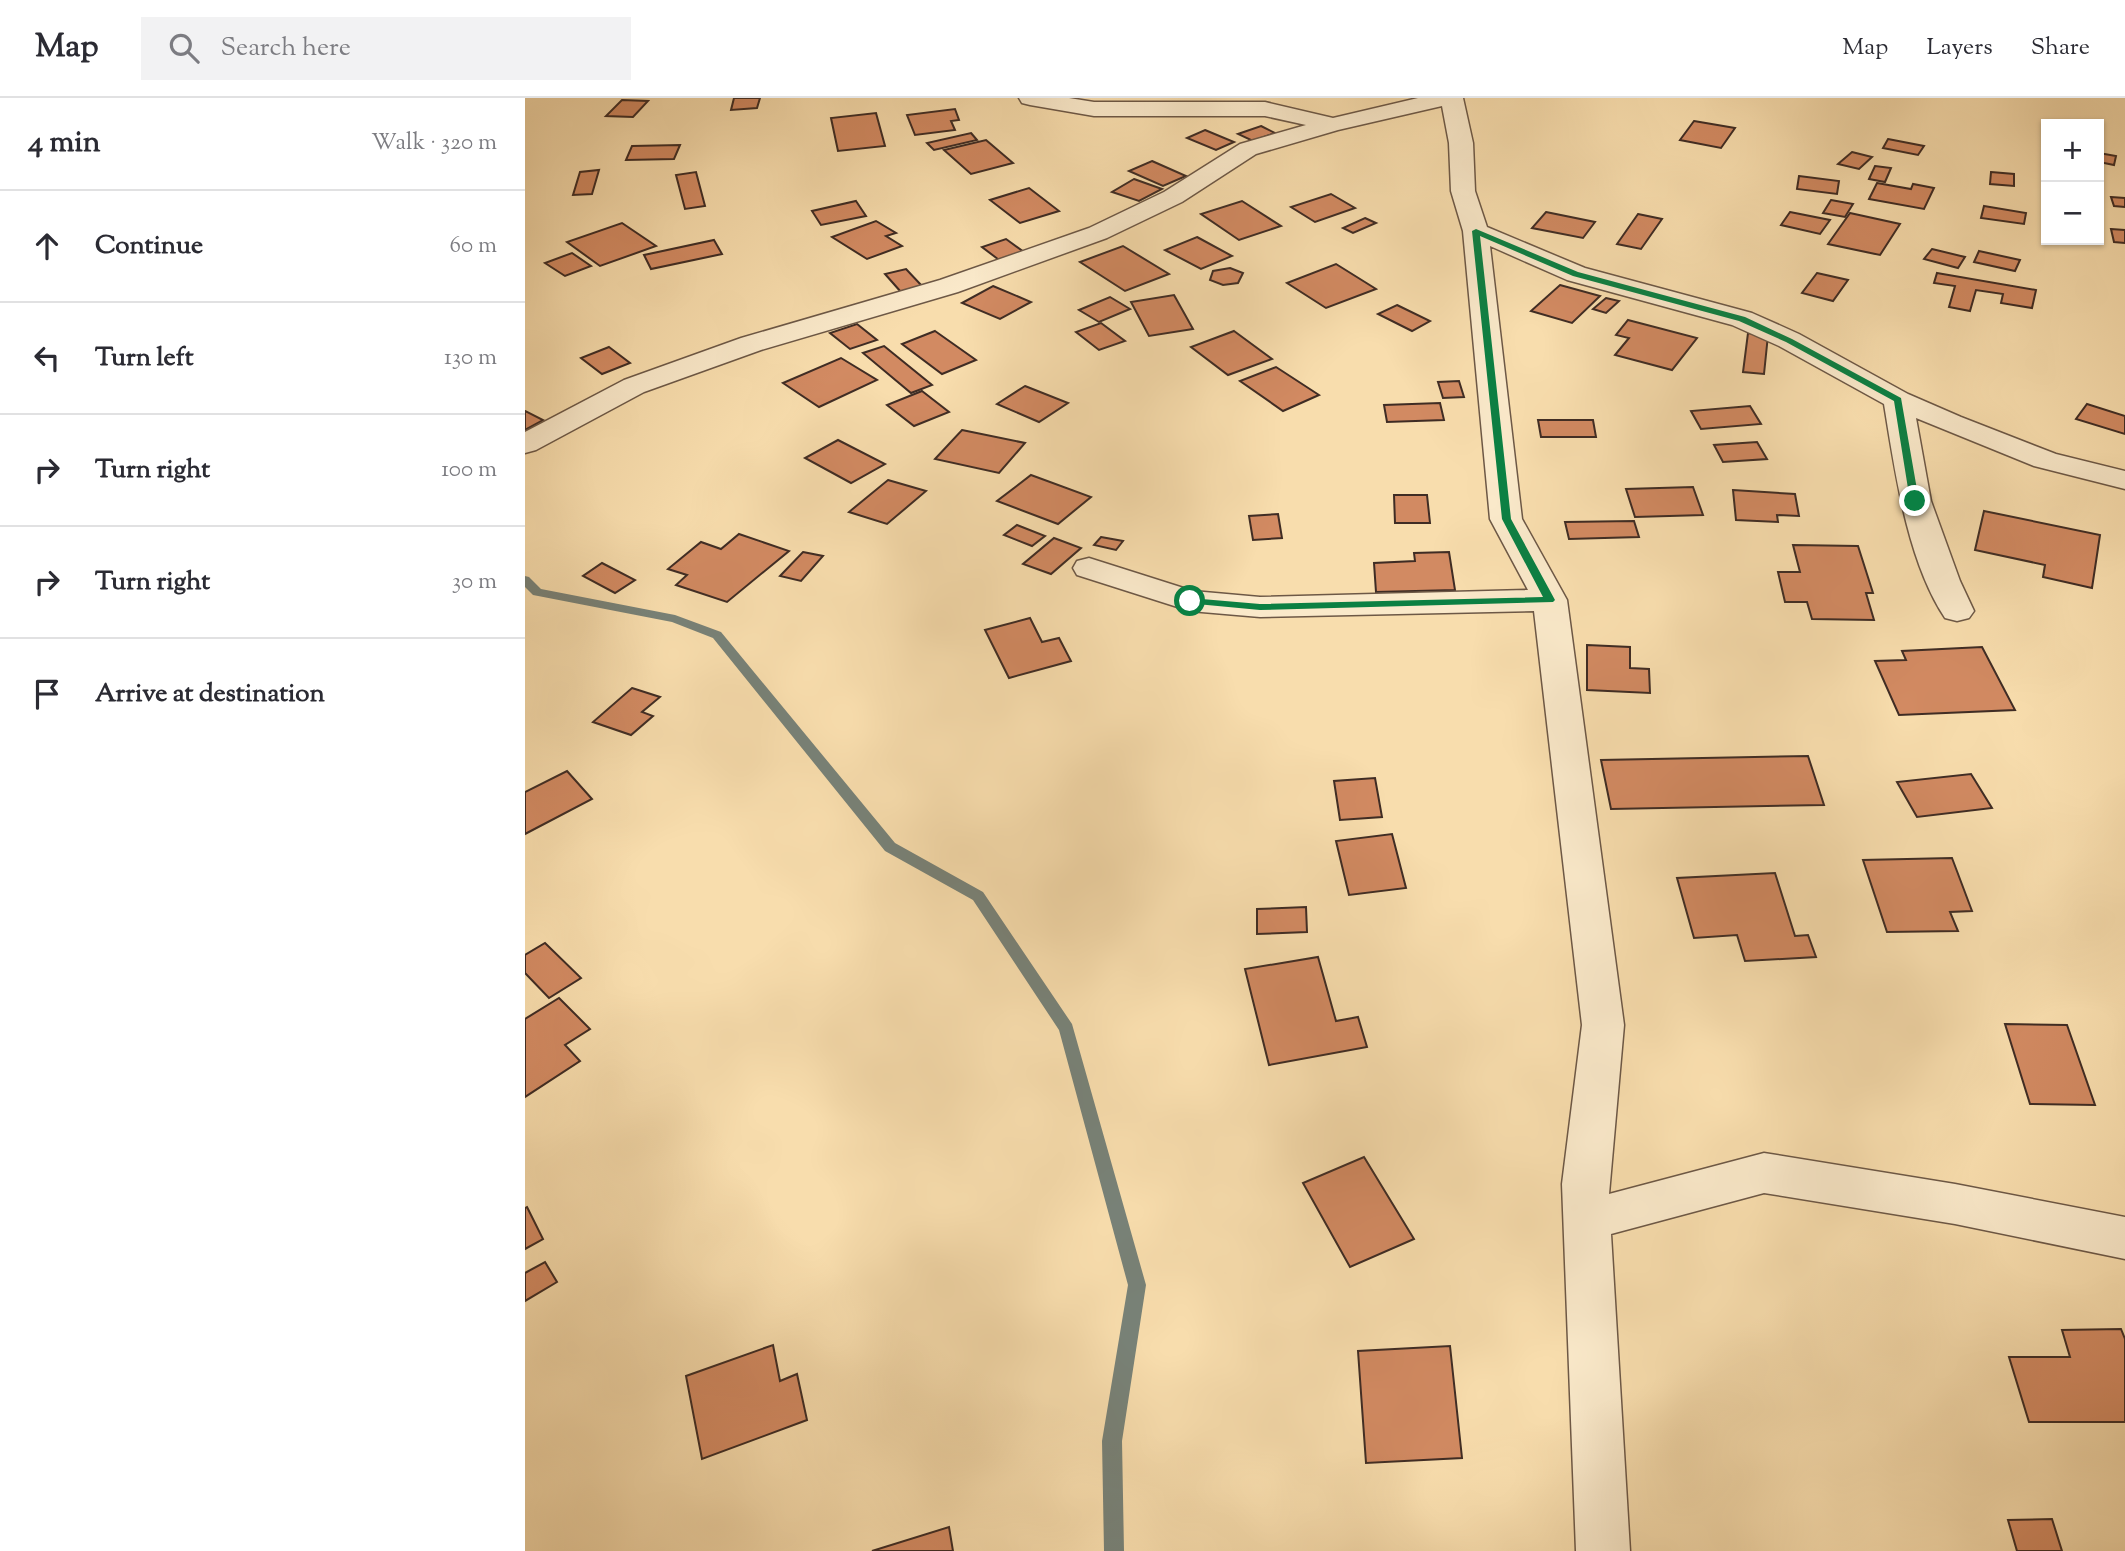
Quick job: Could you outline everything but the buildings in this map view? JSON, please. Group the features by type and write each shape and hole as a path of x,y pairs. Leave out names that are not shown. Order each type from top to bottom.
{"street":[{"path":"1030,98 1094,109 1265,109 1332,125"},
{"path":"525,444 634,386 751,344 949,286 1098,233 1173,197 1248,149 1332,125 1445,98"},
{"path":"1452,98 1461,143 1464,191 1476,231 1506,519 1550,600 1603,1025 1585,1184 1603,1551"},
{"path":"1476,231 1576,274 1742,319 1789,340 1898,400 2045,460 2125,480"},
{"path":"1898,400 1915,501 1943,581 1957,611"},
{"path":"1089,568 1190,601 1260,607 1550,600"},
{"path":"1587,1220 1764,1173 1955,1204 2125,1238"}],"waterway":[{"path":"525,580 537,592 675,619 717,635 890,847 978,896 1066,1028 1137,1285 1112,1441 1114,1551"}],"route":[{"path":"1190,601 1260,607 1550,600 1506,519 1476,231 1576,274 1742,319 1789,340 1898,400 1915,501"}]}
